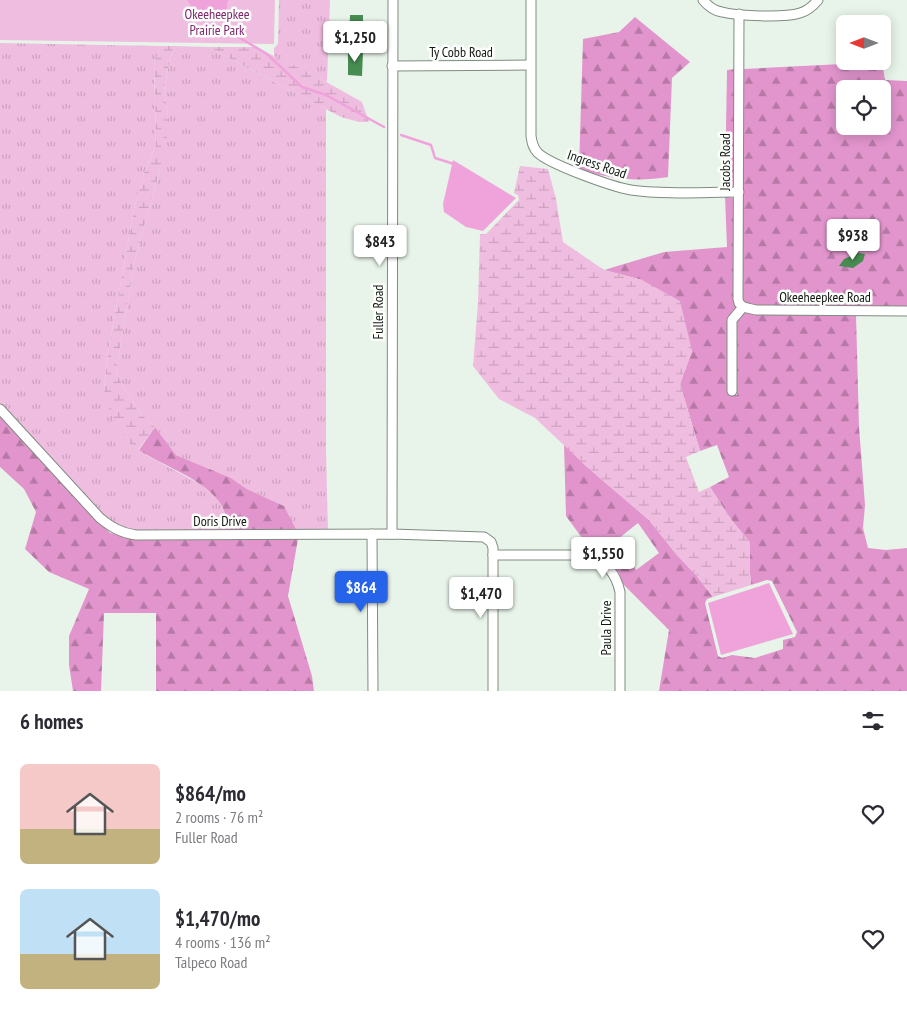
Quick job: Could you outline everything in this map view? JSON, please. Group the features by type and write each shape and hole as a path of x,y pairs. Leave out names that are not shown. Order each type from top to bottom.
{"street":[{"name":"Fuller Road","path":"392,534 393,0"},
{"name":"Ingress Road","path":"531,0 530,65 532,143 534,149 557,165 630,190 739,192"},
{"path":"703,0 713,9 739,14 793,14 799,13 816,3"},
{"name":"Jacobs Road","path":"739,14 738,299 743,307"},
{"name":"Ty Cobb Road","path":"392,66 530,65"},
{"path":"732,391 732,320 743,307"},
{"name":"Okeeheepkee Road","path":"743,307 756,310 907,310"},
{"name":"Doris Drive","path":"0,409 100,518 111,527 126,533 136,535 392,534 474,536 484,537 491,542 494,548 494,555"},
{"path":"372,534 374,691"},
{"path":"493,691 494,555"},
{"name":"Paula Drive","path":"494,555 588,555 602,562 612,571 620,592 620,691"}],"green space":[{"name":"Okeeheepkee Prairie Park","path":"0,0 275,0 274,44 0,40"},
{"path":"279,0 330,0 327,82 274,56 274,48 278,44"},
{"path":"635,17 690,62 672,78 668,177 623,179 579,169 583,39 619,32"},
{"path":"0,43 160,46 154,64 156,145 144,173 134,209 108,353 104,389 129,443 148,456 200,484 218,499 226,515 229,531 136,531 115,523 103,515 0,403"},
{"path":"160,46 174,46 164,90 168,116 167,136 135,260 116,372 125,390 143,416 155,427 138,450 129,443 115,424 104,389 108,353 134,209 144,173 156,145 154,64"},
{"path":"174,46 208,47 326,109 326,451 328,531 297,531 284,506 247,489 231,478 176,455 155,427 143,416 125,390 116,372 135,260 159,173 168,116 164,91"},
{"path":"208,47 255,47 312,74 362,102 369,122 359,122 341,117"},
{"path":"836,64 836,70 883,70 885,80 836,80 836,135 891,135 891,80 907,81 907,307 756,306 746,304 742,299 744,69"},
{"path":"735,69 735,188 725,188 727,70"},
{"path":"520,166 548,169 556,199 563,242 604,270 642,280 680,301 692,351 680,384 700,451 686,457 699,492 710,487 730,518 750,542 751,585 713,597 649,520 586,466 535,418 499,399 473,366 478,303 480,234 486,234 519,200 518,195 514,193"},
{"path":"725,196 735,199 733,299 737,307 727,320 728,395 737,395 736,321 745,312 756,314 856,314 859,427 865,505 863,528 868,548 886,550 907,548 907,691 659,691 669,630 623,584 619,573 610,562 593,553 566,516 564,444 586,466 649,520 713,597 707,599 705,603 718,656 722,658 732,655 755,658 783,649 783,640 795,637 797,632 772,581 767,580 751,585 749,542 730,518 710,487 729,477 717,445 700,451 680,384 692,351 642,280 604,270 664,252 727,247","holes":["638,523 659,553 636,570 618,539"]},
{"path":"0,416 110,533 136,539 298,539 288,596 312,676 314,691 156,691 156,613 104,613 101,691 73,691 69,665 69,636 89,589 49,572 25,549 36,512 24,489 0,467"},
{"path":"155,427 176,455 231,478 247,489 284,506 297,531 229,531 222,506 209,491 190,478 139,450"}],"shaded area":[{"path":"187,0 228,0 225,20 204,15"},
{"path":"453,160 516,198 483,231 466,227 444,212 443,204"},
{"path":"769,583 793,634 721,655 708,603"}],"building":[{"path":"350,15 363,15 363,39 349,39"},
{"path":"348,51 363,51 362,76 348,75"},
{"path":"858,253 865,254 863,261 853,268 839,266 844,259"}],"waterway":[{"path":"224,17 230,32 267,54 302,87 326,95 384,127"},
{"path":"401,135 431,145 435,158 454,164"}]}
